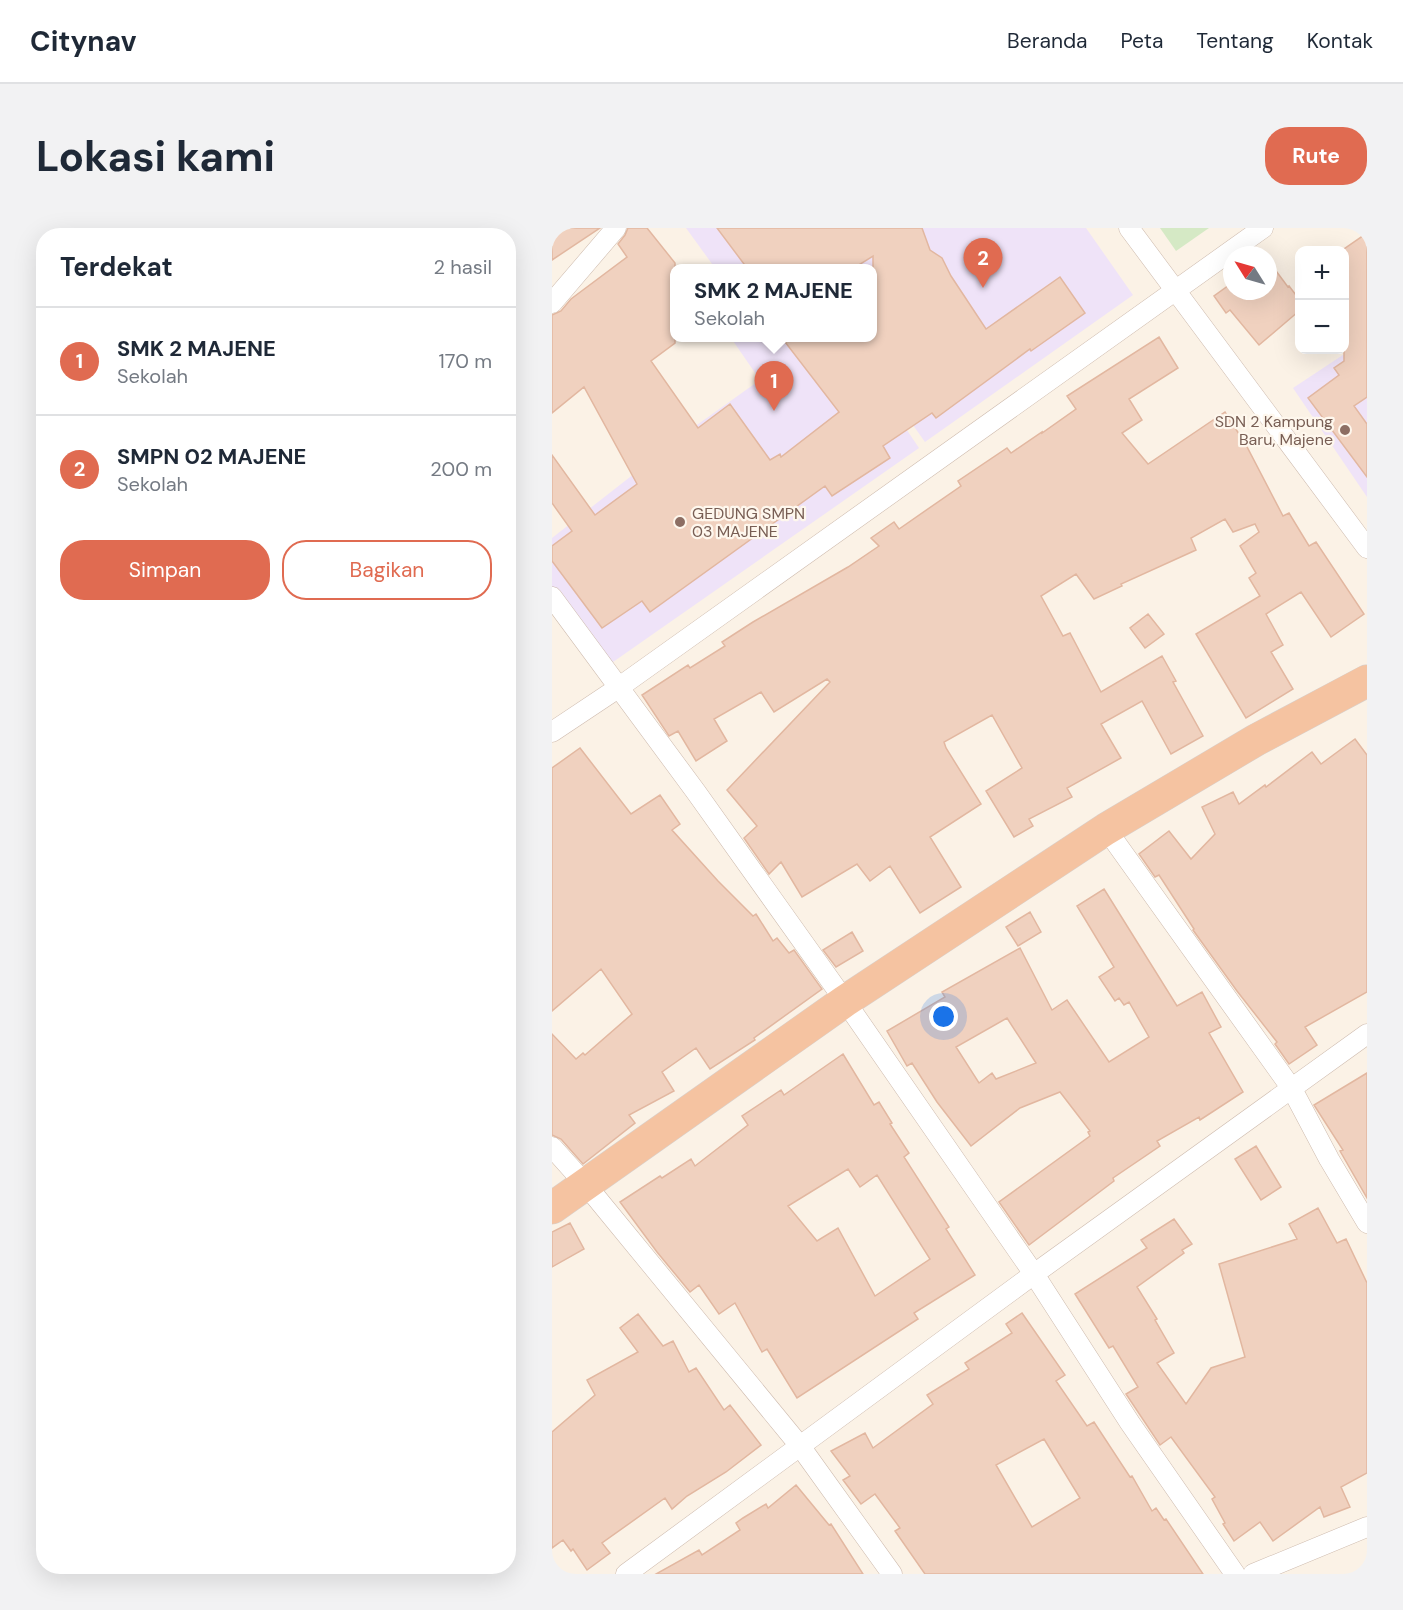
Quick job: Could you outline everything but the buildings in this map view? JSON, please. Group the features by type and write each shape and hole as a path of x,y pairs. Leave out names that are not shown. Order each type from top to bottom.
{"highway":[{"path":"552,1208 845,1001 1106,829 1256,740 1367,681"}],"street":[{"path":"552,303 616,228"},
{"path":"1129,228 1367,548"},
{"path":"552,732 618,688 1263,228"},
{"path":"552,597 696,792 845,1001 1034,1274 1130,1423 1236,1574"},
{"path":"1106,829 1292,1089 1329,1159 1367,1223"},
{"path":"626,1574 1034,1274 1367,1034"},
{"path":"552,1147 586,1185 800,1446 892,1574"},
{"path":"1253,1574 1367,1527"}],"shaded area":[{"path":"686,228 830,228 778,264 712,264"},
{"path":"837,228 1086,228 1133,295 925,442 854,342 877,342 877,264 799,264 795,258"},
{"name":"SDN 2 Kampung Baru, Majene","path":"1367,339 1367,497 1293,388 1344,354 1349,354 1349,351"},
{"path":"734,342 848,342 919,448 603,669 552,601 552,538 694,427 760,380"}],"green space":[{"path":"1160,228 1209,228 1176,251"}],"place":[{"name":"SMPN 02 MAJENE","path":"983,288"},
{"name":"SMK 2 MAJENE","path":"774,411"},
{"name":"SDN 2 Kampung Baru, Majene","path":"1345,430"},
{"name":"GEDUNG SMPN 03 MAJENE","path":"680,522"}]}
